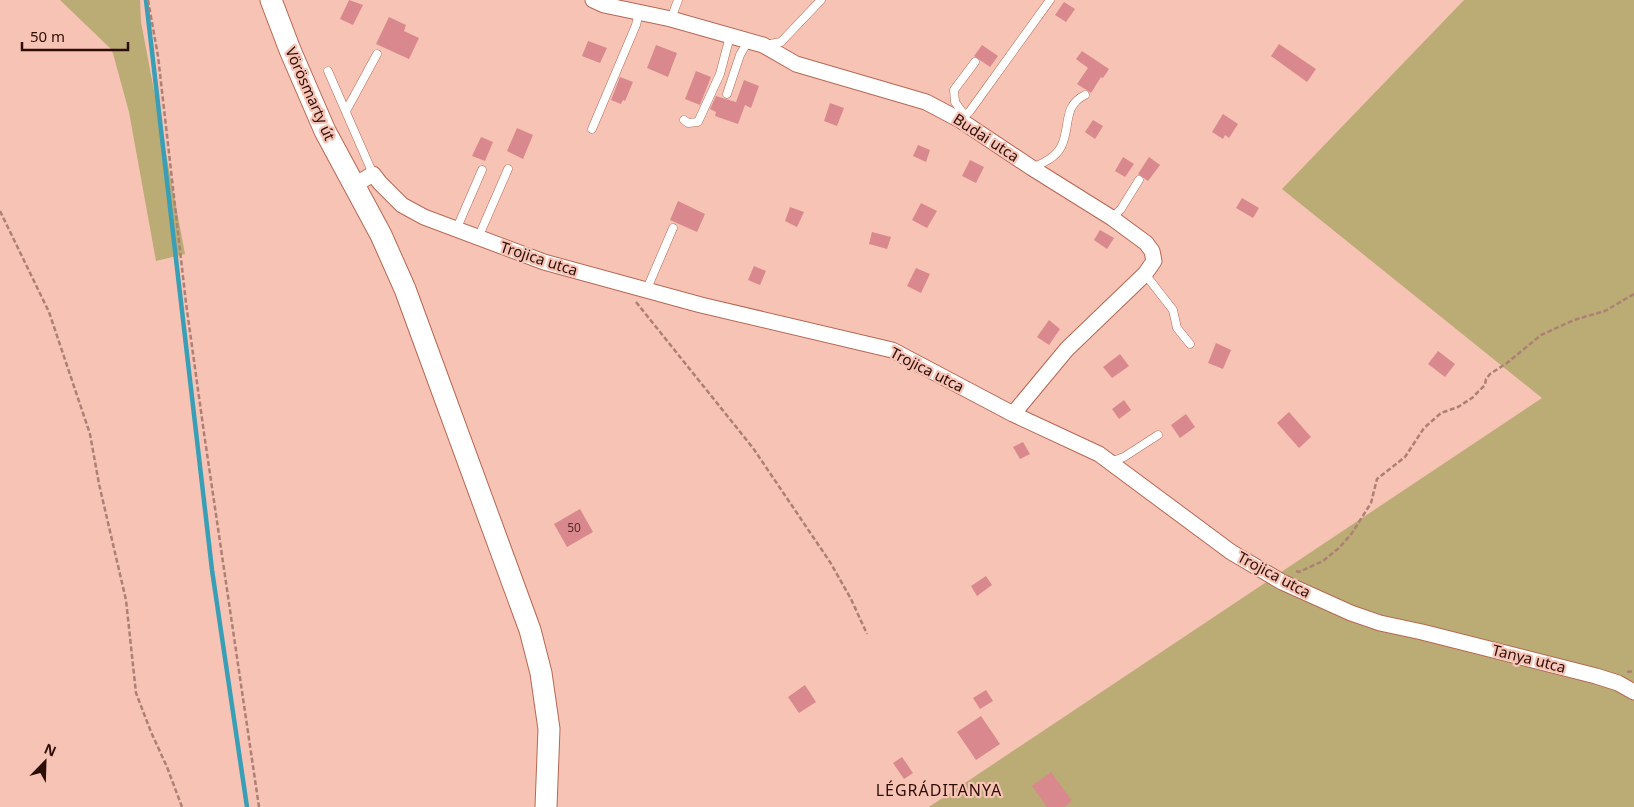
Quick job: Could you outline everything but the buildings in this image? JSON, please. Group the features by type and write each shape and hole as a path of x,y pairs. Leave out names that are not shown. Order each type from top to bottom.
{"street":[{"name":"Vörösmarty út","path":"271,0 325,131 381,236 405,289 530,630 541,673 549,729 546,807"},
{"name":"Budai utca","path":"601,2 763,45 796,64 926,102 962,118 1032,168 1112,218 1146,242 1152,251 1154,260 1145,274 1067,349 1013,414"},
{"path":"354,186 373,174"},
{"name":"Trojica utca","path":"373,174 402,205 424,217 544,262 701,306 892,350 1013,414 1099,454 1231,552 1282,582 1373,621 1422,632"},
{"name":"Tanya utca","path":"1422,632 1596,676 1618,683 1634,692"}],"lane":[{"path":"671,20 678,0"},
{"path":"763,45 781,42 821,0"},
{"path":"975,62 954,90 955,102 962,118 970,111 1050,0"},
{"path":"592,129 636,25 639,12"},
{"path":"684,120 688,123 698,122 720,74 730,36"},
{"path":"727,94 740,55 748,41"},
{"path":"346,111 377,54"},
{"name":"Trojica utca","path":"328,71 373,174"},
{"path":"1032,168 1048,161 1060,149 1065,137 1066,121 1072,107 1077,99 1085,95"},
{"path":"478,238 508,169"},
{"path":"456,230 482,170"},
{"path":"1112,218 1121,209 1139,180"},
{"path":"639,289 673,228"},
{"path":"1145,274 1173,310 1177,328 1190,344"},
{"path":"1110,462 1124,457 1158,435"}],"path":[{"path":"148,0 158,56 185,294 204,433 259,807"},
{"path":"0,211 49,312 90,434 99,484 126,600 136,693 182,807"},
{"path":"639,289 632,298 754,448 830,562 851,599 867,634"},
{"path":"1291,570 1299,572 1324,561 1339,548 1352,533 1371,503 1377,479 1406,456 1424,428 1441,413 1458,407 1472,398 1485,386 1486,379 1490,374 1507,363 1541,335 1574,320 1605,311 1634,294"}],"shaded area":[{"path":"60,0 140,0 141,22 185,254 156,261 129,112 112,50"},
{"path":"1464,0 1634,0 1634,807 929,807 1542,398 1282,189"}],"waterway":[{"path":"146,0 212,570 247,807"}],"district":[{"name":"LÉGRÁDITANYA","path":"939,790"}]}
